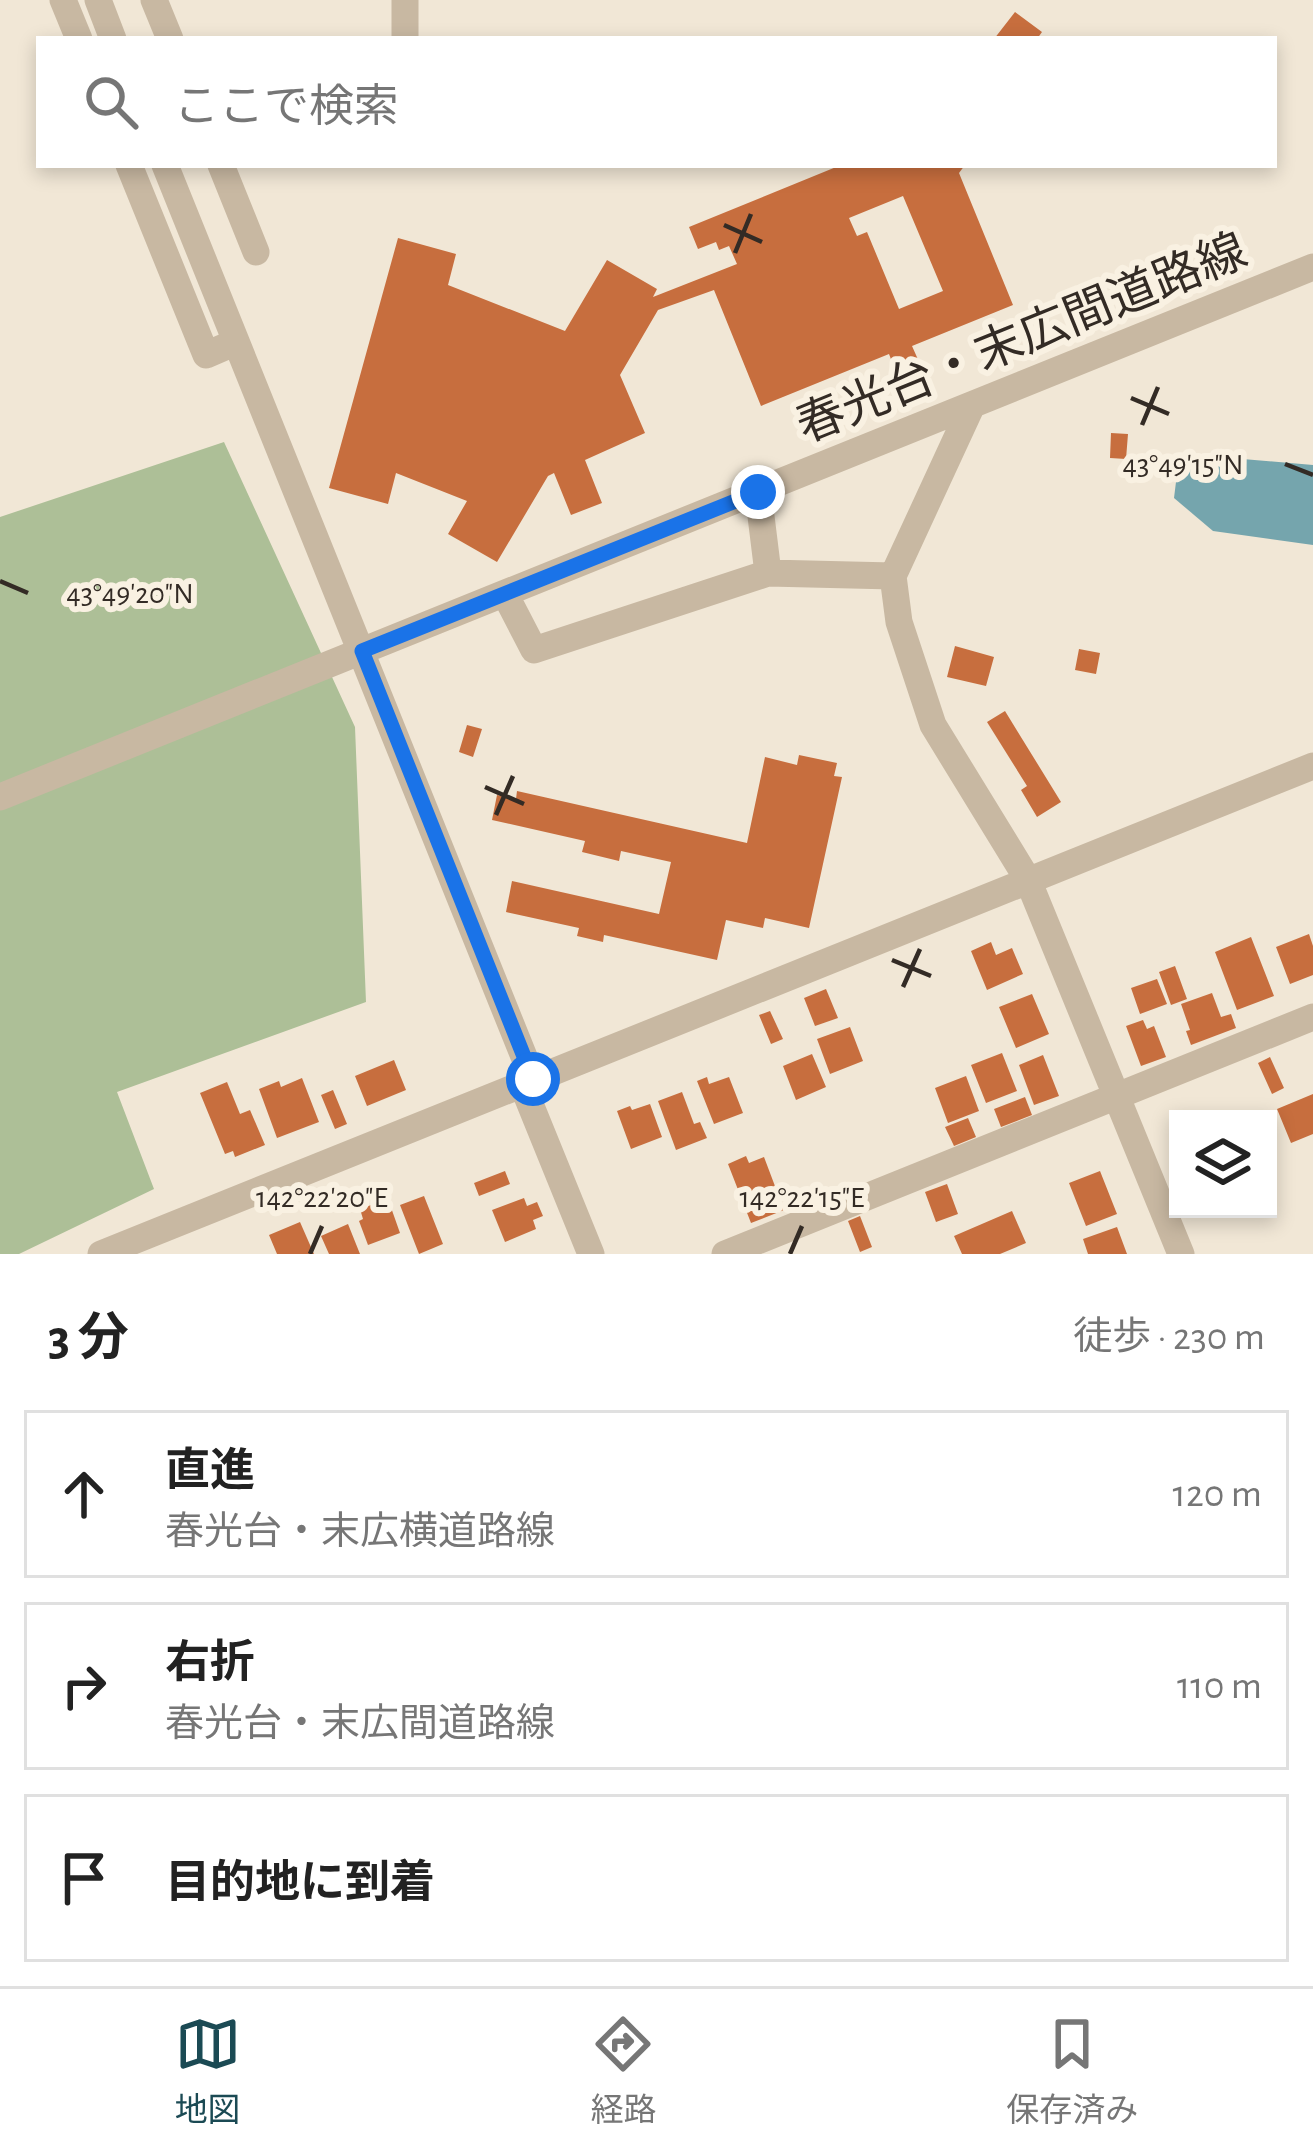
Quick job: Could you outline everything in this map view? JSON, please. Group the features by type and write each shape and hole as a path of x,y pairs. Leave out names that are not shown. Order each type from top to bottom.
{"street":[{"path":"63,0 78,36"},
{"path":"98,0 112,36"},
{"path":"154,0 169,36"},
{"path":"405,0 405,36"},
{"path":"130,168 206,355 236,342"},
{"path":"167,168 362,651 591,1254"},
{"path":"222,168 256,252"},
{"name":"春光台・末広間道路線","path":"0,797 1313,267"},
{"path":"972,405 892,575 898,622 932,725 1028,880 1181,1254"},
{"path":"758,492 768,573"},
{"path":"505,593 534,650 768,573 892,575"},
{"path":"101,1254 1313,766"},
{"path":"724,1254 1313,1017"}],"green space":[{"path":"224,442 355,727 366,1002 117,1092 154,1189 19,1254 0,1254 0,517"}],"water":[{"path":"1219,457 1313,465 1313,545 1213,531 1174,498 1177,474"}],"building":[{"path":"1015,12 1042,32 1039,36 996,36"},
{"path":"834,168 963,168 959,173 1013,305 912,346 924,373 900,383 889,354 761,406 714,290 658,310 620,375 645,433 585,460 602,503 571,515 554,473 548,476 497,562 448,534 467,501 396,473 388,504 329,488 398,238 456,254 448,285 565,331 607,260 657,289 653,297 737,264 729,246 719,250 716,242 698,249 689,227","holes":["903,196 943,291 899,309 867,232 857,236 849,218"]},
{"path":"1111,433 1128,434 1126,459 1110,458"},
{"path":"955,646 994,657 986,686 947,677"},
{"path":"1079,649 1100,653 1096,674 1075,670"},
{"path":"1005,711 1061,802 1037,817 1021,790 1027,786 987,722"},
{"path":"467,725 482,729 473,757 459,752"},
{"path":"799,755 837,763 834,776 842,777 809,928 765,918 763,928 726,920 717,960 604,935 603,942 577,936 579,928 506,912 512,881 659,914 671,862 621,851 619,861 582,852 585,841 492,820 497,795 516,799 517,791 747,843 765,757 797,765"},
{"path":"1309,934 1313,975 1290,984 1276,947"},
{"path":"1251,937 1274,996 1237,1010 1215,952"},
{"path":"991,942 996,955 1012,948 1023,974 987,990 971,951"},
{"path":"1175,966 1187,999 1171,1005 1159,972"},
{"path":"1157,979 1167,1004 1140,1014 1131,988"},
{"path":"826,989 838,1018 815,1026 804,998"},
{"path":"1212,993 1221,1017 1231,1014 1236,1028 1191,1045 1181,1004"},
{"path":"1032,994 1049,1034 1016,1048 999,1007"},
{"path":"770,1011 783,1039 771,1044 759,1015"},
{"path":"1143,1020 1147,1029 1154,1026 1166,1057 1141,1066 1126,1026"},
{"path":"850,1027 863,1061 830,1074 817,1039"},
{"path":"1002,1053 1017,1091 986,1103 971,1065"},
{"path":"812,1054 826,1087 796,1100 783,1066"},
{"path":"1043,1055 1059,1096 1034,1105 1019,1065"},
{"path":"1270,1057 1284,1088 1272,1094 1258,1063"},
{"path":"394,1060 406,1090 367,1106 355,1076"},
{"path":"966,1076 979,1111 948,1123 935,1088"},
{"path":"707,1077 709,1084 729,1077 743,1113 714,1124 697,1081"},
{"path":"302,1078 319,1122 277,1138 259,1089"},
{"path":"227,1082 240,1114 250,1110 265,1145 235,1157 233,1151 225,1154 200,1093"},
{"path":"333,1090 347,1124 335,1129 321,1095"},
{"path":"682,1092 694,1124 700,1122 707,1138 676,1150 658,1101"},
{"path":"1313,1094 1313,1134 1291,1143 1277,1109"},
{"path":"1025,1097 1032,1115 1001,1127 994,1109"},
{"path":"650,1104 662,1137 631,1149 617,1111"},
{"path":"968,1118 976,1137 954,1146 945,1127"},
{"path":"746,1156 749,1163 764,1157 784,1210 751,1223 728,1164"},
{"path":"505,1171 510,1184 479,1196 474,1183"},
{"path":"1100,1171 1117,1214 1086,1226 1069,1183"},
{"path":"947,1184 958,1214 936,1222 925,1192"},
{"path":"424,1196 443,1244 419,1254 400,1205"},
{"path":"524,1198 527,1206 537,1202 543,1216 533,1220 536,1229 505,1242 492,1210"},
{"path":"388,1199 400,1233 368,1245 360,1209"},
{"path":"1012,1211 1026,1243 1000,1254 962,1254 954,1236"},
{"path":"860,1216 872,1247 860,1252 848,1221"},
{"path":"300,1222 314,1254 277,1254 269,1235"},
{"path":"348,1224 360,1254 329,1254 321,1236"},
{"path":"1117,1227 1127,1254 1088,1254 1083,1239"}],"route":[{"path":"533,1079 362,651 758,492"}]}
